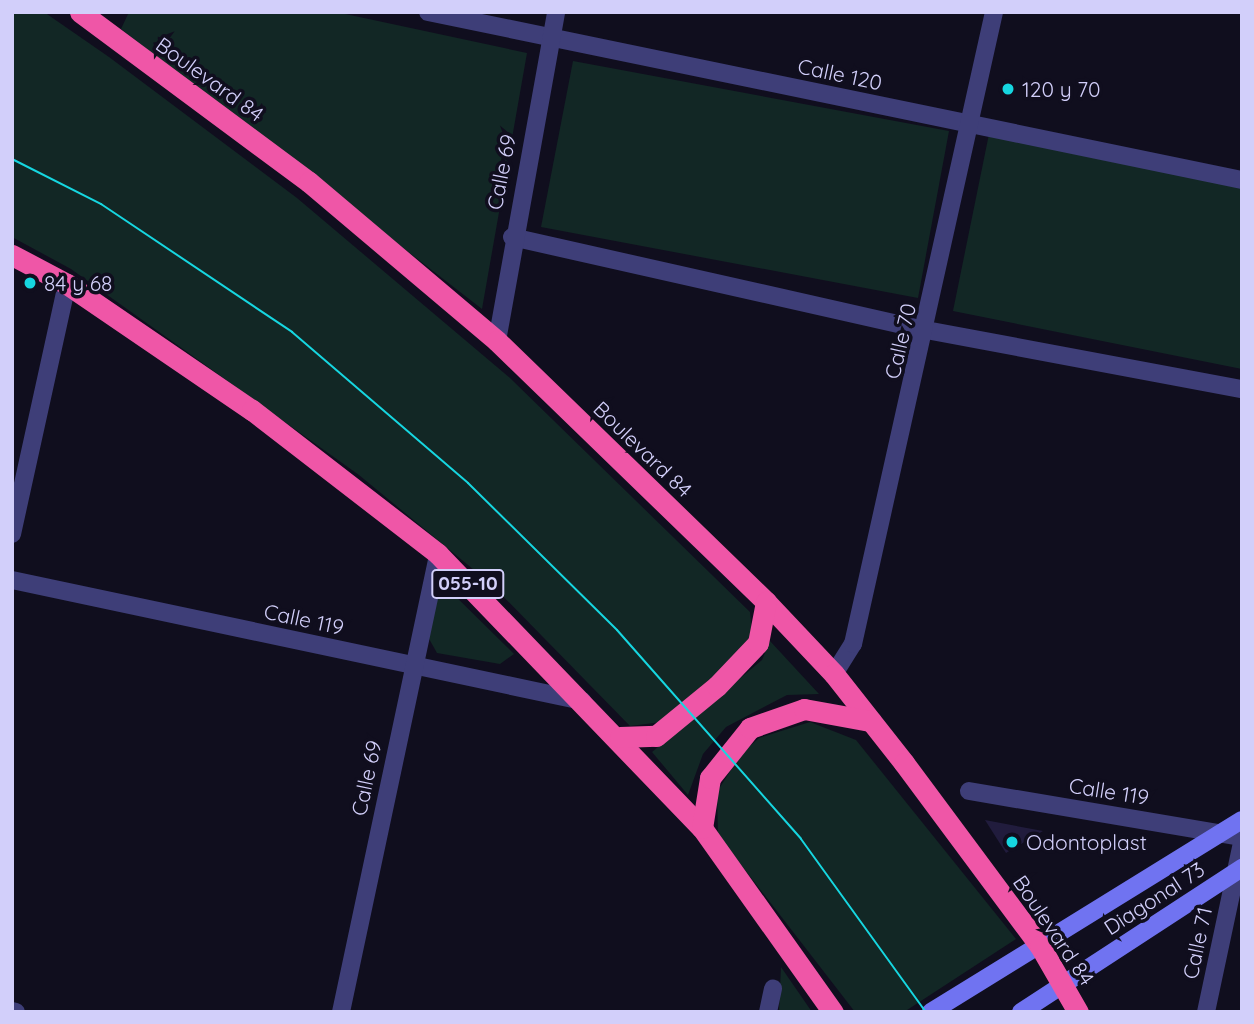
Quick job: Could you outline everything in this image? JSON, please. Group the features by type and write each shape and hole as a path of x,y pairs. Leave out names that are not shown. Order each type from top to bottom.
{"highway":[{"name":"Boulevard 84","path":"91,15 309,181 497,341 766,602 834,674 871,721 1040,946 1078,1012"},
{"name":"055-10","path":"12,255 67,285 252,410 439,554 620,737 702,828 833,1012"},
{"path":"620,737 656,736 717,687 758,643 766,602"},
{"path":"702,828 710,778 750,728 804,709 871,721"}],"main road":[{"name":"Diagonal 73","path":"931,1012 1242,820"},
{"name":"Diagonal 73","path":"1021,1012 1238,870"}],"street":[{"name":"Calle 120","path":"428,12 1242,180"},
{"name":"Calle 69","path":"497,341 512,237 556,12"},
{"name":"Calle 70","path":"834,674 853,644 926,330 994,12"},
{"path":"512,237 926,330 1242,389"},
{"path":"12,534 67,285"},
{"name":"Calle 69","path":"341,1012 413,665 439,554"},
{"name":"Calle 119","path":"12,580 586,702"},
{"name":"Calle 119","path":"969,791 1242,837"},
{"name":"Calle 71","path":"1206,1012 1242,843"},
{"path":"768,1012 773,989"}],"green space":[{"path":"12,12 44,12 109,57 297,198 510,378 750,612 753,642 662,722 630,726 491,584 359,475 71,269 12,237"},
{"path":"129,12 336,12 527,53 482,309 121,29"},
{"path":"573,61 949,131 918,298 541,227"},
{"path":"989,134 1242,185 1242,369 953,311"},
{"path":"440,581 514,654 500,664 437,653 428,637"},
{"path":"770,641 819,694 787,695 726,727 703,754 688,795 652,752 762,660"},
{"path":"810,722 856,740 1016,939 904,1012 855,1012 718,835 717,792 741,754 759,738"},
{"path":"781,967 812,1012 779,1012"}],"building":[{"name":"Odontoplast","path":"985,820 1043,831 1006,853"}],"tram line":[{"path":"12,159 101,204 292,332 468,483 617,630 801,839 926,1012"}],"place":[{"name":"120 y 70","path":"1008,89"},
{"name":"84 y 68","path":"30,283"},
{"name":"Odontoplast","path":"1012,842"}]}
